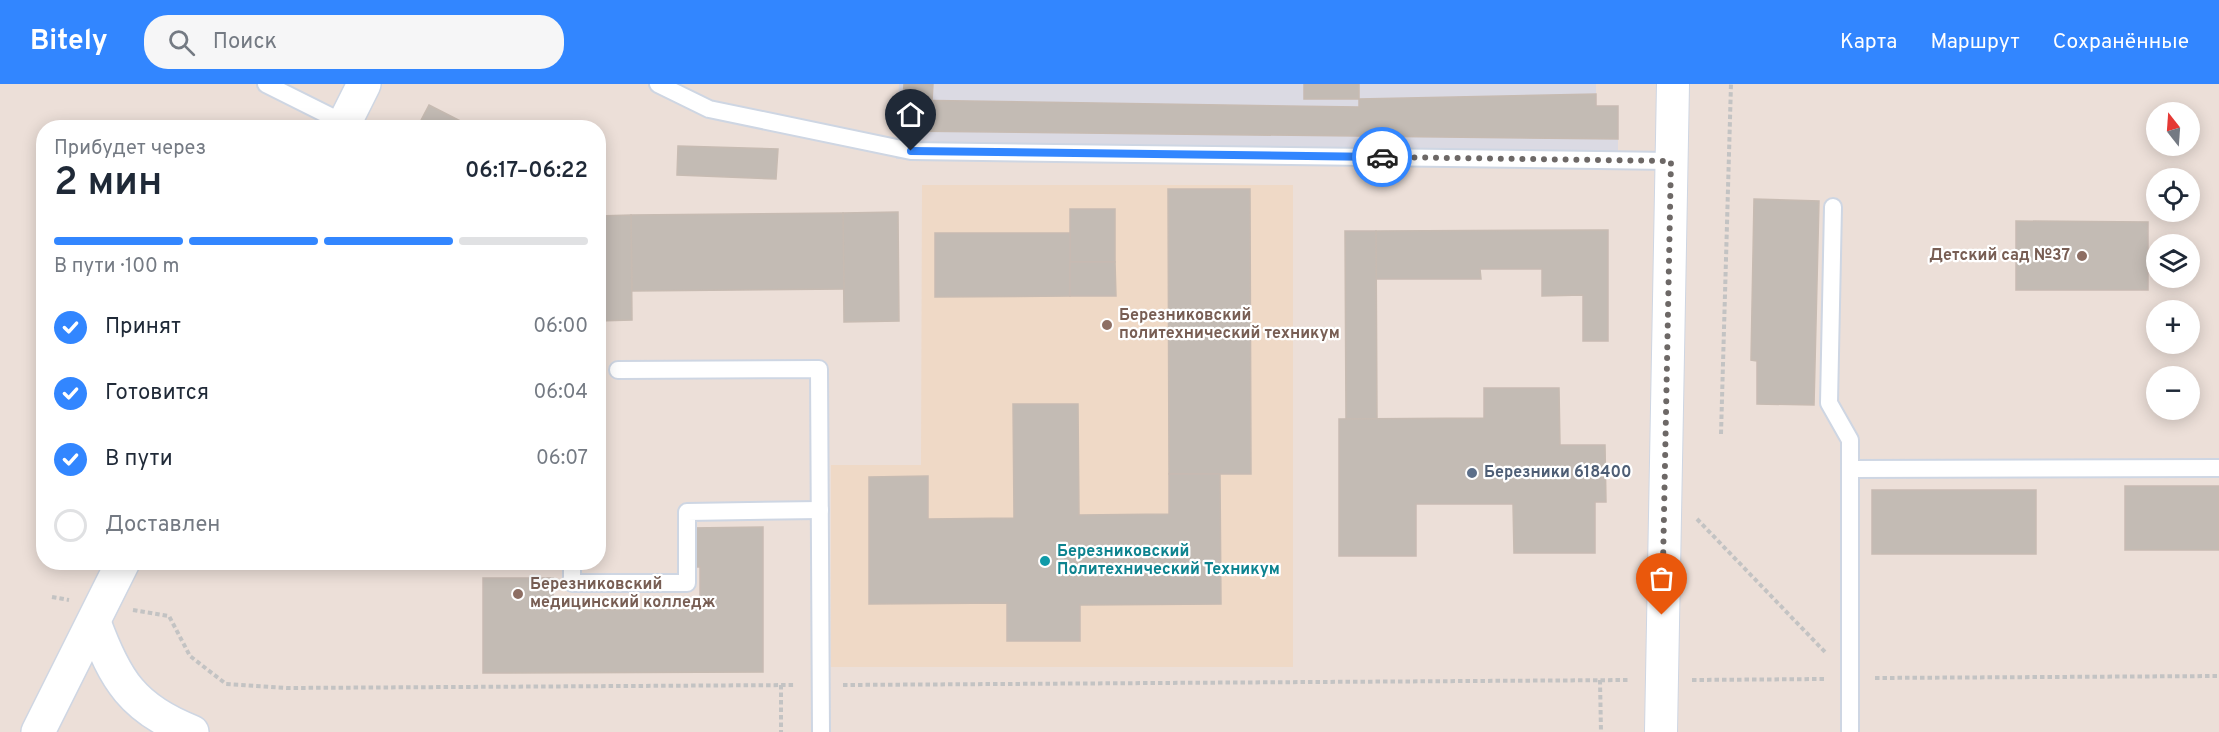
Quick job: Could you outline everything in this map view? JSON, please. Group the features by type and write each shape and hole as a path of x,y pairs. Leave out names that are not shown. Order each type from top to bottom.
{"street":[{"path":"346,120 364,84"},
{"path":"1661,732 1673,84"},
{"path":"38,732 119,570"},
{"path":"98,613 118,676 142,706 166,722 192,732"}],"lane":[{"path":"266,84 334,120"},
{"path":"658,84 709,109 911,151 1671,161"},
{"path":"1833,207 1828,403 1850,440 1850,732"},
{"path":"618,370 819,369 821,732"},
{"path":"1850,469 2219,468"},
{"path":"572,570 572,583 687,583 687,512 820,510"}],"path":[{"path":"1721,434 1731,84"},
{"path":"1665,486 1850,679"},
{"path":"52,597 98,613 169,616 190,656 226,684 287,688 2219,676"},
{"path":"1600,680 1601,732"},
{"path":"781,685 781,732"}],"shaded area":[{"path":"899,84 1596,84 1596,106 1618,106 1618,168 896,159"},
{"name":"Березниковский политехнический техникум","path":"922,185 1293,185 1293,667 831,667 831,465 921,465"}],"building":[{"path":"904,84 933,84 932,101 903,100"},
{"path":"1304,84 1359,84 1359,99 1304,99"},
{"path":"1596,94 1596,106 1618,106 1618,139 903,131 903,100 1359,107 1359,99"},
{"path":"429,105 458,120 421,120"},
{"path":"678,146 778,149 776,179 677,175"},
{"path":"1168,189 1250,189 1251,474 1169,474"},
{"path":"1754,199 1819,201 1814,405 1757,404 1757,361 1751,360"},
{"path":"1070,209 1115,209 1115,262 1070,262"},
{"path":"898,212 899,321 844,322 843,213"},
{"path":"843,213 844,289 632,291 631,215"},
{"path":"631,215 632,320 606,321 606,216"},
{"name":"Детский сад №37","path":"2016,221 2148,222 2146,288 2148,290 2016,290"},
{"path":"1608,230 1608,341 1583,341 1583,295 1542,296 1542,269 1480,269 1481,279 1376,279 1376,231"},
{"path":"1345,231 1376,231 1377,419 1346,419"},
{"path":"935,233 1070,233 1070,296 935,297"},
{"path":"1070,262 1115,262 1116,296 1070,296"},
{"name":"Березники 618400","path":"1484,388 1559,388 1560,445 1605,445 1606,502 1595,502 1595,553 1514,553 1513,504 1416,504 1416,556 1339,556 1339,419 1484,418"},
{"name":"Березниковский Политехнический Техникум","path":"1013,404 1078,404 1079,515 1169,514 1169,474 1220,474 1221,604 1080,605 1080,641 1007,641 1007,603 869,604 869,477 928,476 928,519 1014,518"},
{"path":"2125,486 2219,486 2219,550 2125,550"},
{"path":"1872,490 2036,490 2036,554 1872,554"},
{"name":"Березниковский медицинский колледж","path":"763,527 763,672 483,673 483,578 553,578 553,610 700,609 700,567 691,567 691,528"}],"way so far":[{"path":"1382,157 1671,161 1662,615"}],"place":[{"name":"Детский сад №37","path":"2082,256"},
{"name":"Березниковский политехнический техникум","path":"1107,325"},
{"name":"Березники 618400","path":"1472,473"},
{"name":"Березниковский Политехнический Техникум","path":"1045,561"},
{"name":"Березниковский медицинский колледж","path":"518,594"}],"route":[{"path":"911,151 1382,157"}]}
